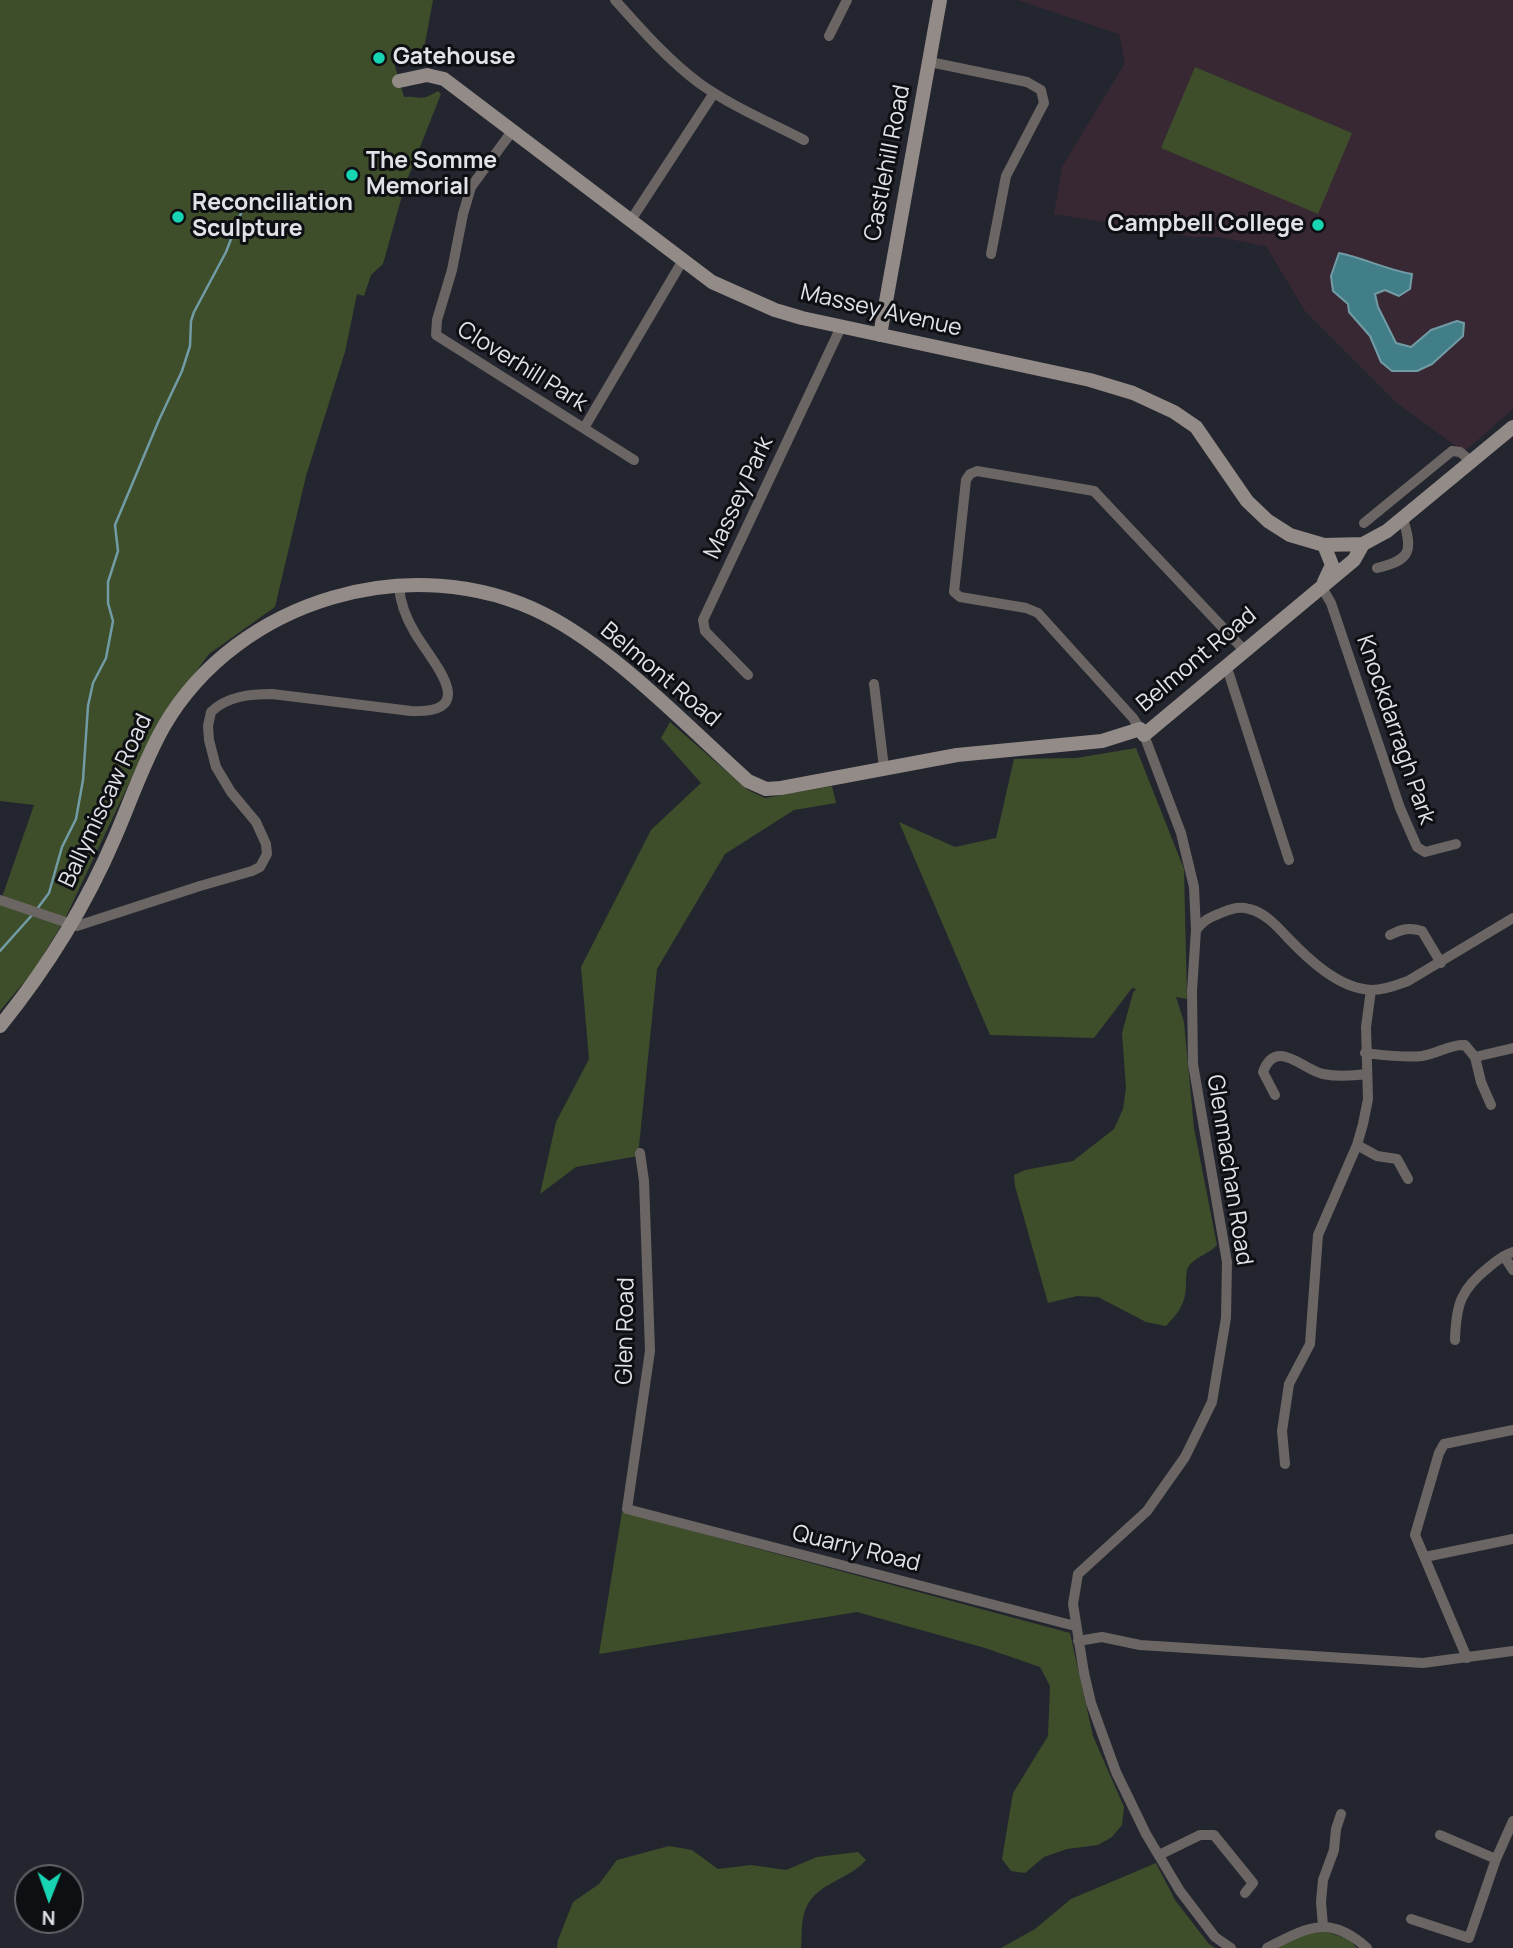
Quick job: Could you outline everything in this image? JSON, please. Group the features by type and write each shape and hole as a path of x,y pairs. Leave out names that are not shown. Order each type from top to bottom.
{"main road":[{"name":"Castlehill Road","path":"880,335 939,0"},
{"name":"Massey Avenue","path":"399,81 427,75 437,76 712,282 775,310 841,327 1090,380 1133,393 1174,412 1196,427 1247,501 1268,522 1290,535 1324,545 1363,544"},
{"name":"Belmont Road","path":"399,586 469,590 509,600 544,614 619,666 748,781 757,786 781,788 957,755 1102,741 1142,732 1354,560 1363,544 1403,519 1510,433"},
{"path":"1321,586 1332,565 1324,545"},
{"name":"Ballymiscaw Road","path":"0,1026 25,995 115,838 150,753 165,725 182,699 206,672 245,639 293,611 351,592 399,586"}],"street":[{"path":"615,0 645,34 697,82 804,140"},
{"path":"829,36 848,0"},
{"path":"930,62 1027,82 1037,86 1043,96 1042,110 1006,176 991,254"},
{"path":"631,220 714,93"},
{"name":"Cloverhill Park","path":"513,131 471,187 452,270 435,328 436,335 635,460"},
{"path":"584,428 684,260"},
{"name":"Massey Park","path":"748,676 705,631 703,620 841,327"},
{"path":"1364,523 1452,451 1460,452 1472,462"},
{"name":"Glenmachan Road","path":"1231,1948 1215,1937 1180,1891 1116,1772 1091,1703 1075,1626 1074,1596 1078,1574 1147,1511 1185,1457 1212,1402 1226,1318 1227,1262 1193,1064 1192,991 1196,930 1194,887 1181,833 1142,732 1133,718 1038,613 1026,608 960,597 954,592 966,480 970,474 977,471 1094,491 1244,650"},
{"path":"1377,568 1400,561 1408,552 1409,539 1403,519"},
{"path":"1,901 77,926 252,872 265,861 266,844 263,833 231,793 216,767 208,726 211,712 216,706 240,697 263,694 411,711 427,712 442,706 447,698 447,682 408,621 401,603 399,586"},
{"name":"Knockdarragh Park","path":"1321,586 1331,603 1400,808 1417,847 1425,852 1457,844"},
{"path":"1224,667 1229,674 1289,860"},
{"path":"874,684 884,768"},
{"path":"1196,930 1205,919 1214,915 1237,907 1251,909 1269,919 1322,970 1337,979 1371,990 1391,988 1441,962 1513,918"},
{"path":"1390,934 1401,929 1422,931 1441,962"},
{"path":"1285,1464 1282,1431 1289,1384 1310,1343 1318,1235 1357,1145 1368,1099 1365,1053 1371,990"},
{"path":"1365,1053 1419,1056 1465,1045 1475,1057 1481,1082 1491,1105"},
{"path":"1475,1057 1513,1048"},
{"path":"1275,1095 1263,1072 1267,1063 1275,1057 1290,1058 1320,1073 1345,1077 1367,1074"},
{"path":"1357,1145 1377,1156 1398,1159 1408,1179"},
{"name":"Glen Road","path":"627,1509 649,1351 646,1238 640,1153"},
{"path":"1455,1340 1462,1292 1474,1278 1508,1254 1513,1270"},
{"path":"1467,1658 1415,1535 1444,1444 1513,1430"},
{"name":"Quarry Road","path":"627,1509 1075,1626"},
{"path":"1425,1557 1513,1539"},
{"path":"1078,1641 1102,1637 1140,1645 1423,1663 1513,1651"},
{"path":"1323,1926 1323,1880 1334,1850 1341,1814"},
{"path":"1411,1919 1469,1938 1496,1859 1513,1821"},
{"path":"1159,1855 1200,1835 1213,1835 1253,1883 1245,1893"},
{"path":"1440,1835 1496,1859"},
{"path":"1267,1948 1294,1934 1323,1926 1351,1934 1367,1948"}],"shaded area":[{"name":"Campbell College","path":"1018,0 1513,0 1513,409 1464,452 1397,403 1305,311 1266,246 1054,214 1062,167 1125,63 1119,34"}],"green space":[{"path":"0,0 433,0 423,54 409,54 395,66 404,97 423,98 438,91 441,94 405,185 383,264 371,275 364,296 357,294 345,352 306,476 275,607 209,654 157,724 64,921 34,970 0,1011 0,903 34,805 0,801"},
{"path":"1195,67 1352,133 1318,214 1161,148"},
{"path":"670,722 748,790 765,798 832,786 836,803 794,810 725,854 657,969 638,1156 576,1167 540,1194 556,1122 589,1059 581,967 651,830 701,783 661,738"},
{"path":"1136,748 1184,869 1187,999 1176,997 1184,1022 1194,1128 1217,1245 1189,1266 1182,1304 1166,1326 1146,1322 1098,1297 1077,1296 1048,1303 1014,1175 1025,1170 1073,1161 1114,1129 1123,1109 1126,1088 1122,1033 1136,989 1132,988 1094,1038 990,1035 899,822 955,847 996,838 1014,759 1076,758"},
{"path":"622,1512 1070,1633 1093,1736 1124,1807 1122,1825 1112,1837 1098,1845 1067,1849 1044,1857 1025,1873 1011,1871 1002,1859 1013,1793 1048,1736 1050,1686 1040,1667 985,1648 857,1612 599,1654"},
{"path":"669,1846 692,1850 718,1869 751,1865 786,1870 817,1857 858,1852 866,1860 822,1889 808,1904 803,1918 801,1948 557,1948 573,1902 599,1884 617,1860"},
{"path":"1156,1863 1175,1900 1215,1948 1001,1948 1035,1929 1071,1899"},
{"path":"1323,1931 1349,1939 1357,1948 1278,1948 1296,1937"}],"water":[{"path":"1339,253 1412,274 1410,289 1399,296 1385,290 1375,294 1378,307 1396,343 1411,347 1431,330 1457,321 1464,323 1463,336 1432,364 1417,371 1392,371 1381,362 1370,336 1349,312 1348,304 1333,291 1331,276"}],"waterway":[{"path":"37,909 49,893 62,847 76,819 83,780 88,706 93,683 106,658 113,621 108,603 108,582 118,551 115,525 182,371 190,346 194,312 226,252 243,208"},
{"path":"0,951 33,914"}],"place":[{"name":"Gatehouse","path":"379,58"},
{"name":"The Somme Memorial","path":"352,175"},
{"name":"Reconciliation Sculpture","path":"178,217"},
{"name":"Campbell College","path":"1318,225"}]}
